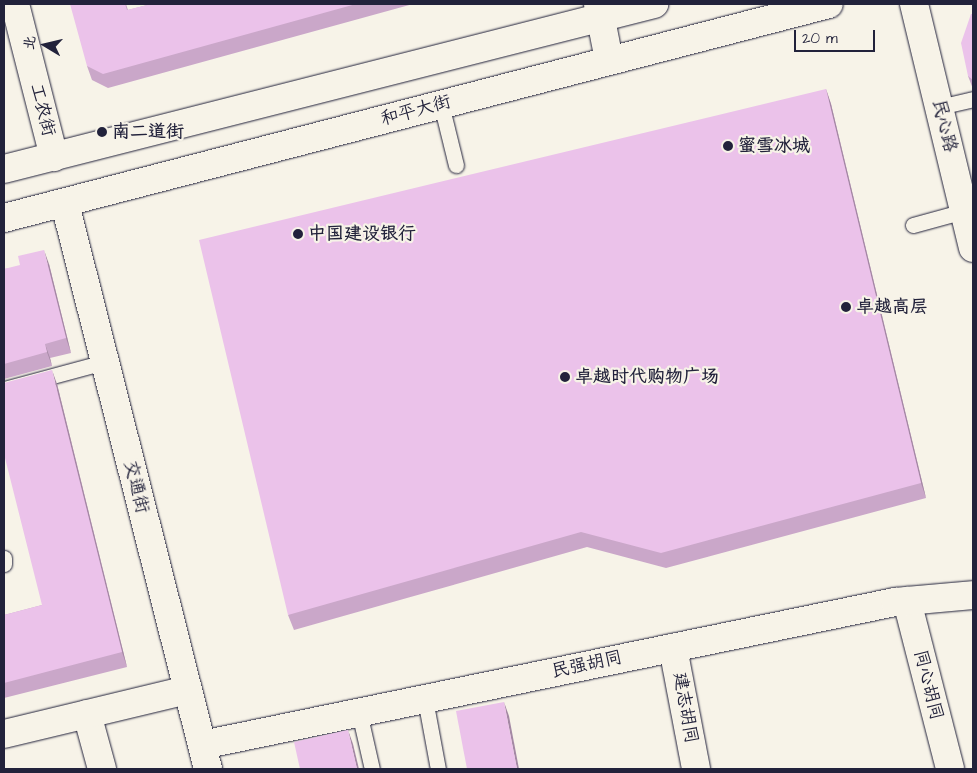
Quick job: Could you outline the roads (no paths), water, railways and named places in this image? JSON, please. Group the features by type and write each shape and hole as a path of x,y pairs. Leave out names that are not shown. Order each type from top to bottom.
{"main road":[{"name":"工农街","path":"16,4 54,157"},
{"path":"4,169 599,11 654,4"},
{"name":"和平大街","path":"4,218 65,204 609,60 829,4"},
{"name":"民心路","path":"914,4 973,248"},
{"path":"599,11 609,60"},
{"name":"交通街","path":"65,204 205,757"},
{"name":"民强胡同","path":"205,757 359,712 907,601 973,595"},
{"name":"同心胡同","path":"907,601 950,769"},
{"name":"建志胡同","path":"674,648 696,769"},
{"path":"4,734 187,690"},
{"path":"87,714 102,769"}],"lane":[{"path":"939,107 973,99"},
{"path":"441,104 456,165"},
{"path":"913,224 964,211"},
{"path":"4,389 104,362"},
{"path":"4,558 4,564"},
{"path":"425,699 438,769"},
{"path":"359,712 372,769"}],"place":[{"name":"南二道街","path":"102,132"},
{"name":"蜜雪冰城","path":"728,146"},
{"name":"中国建设银行","path":"298,234"},
{"name":"卓越高层","path":"846,307"},
{"name":"卓越时代购物广场","path":"565,377"}]}
